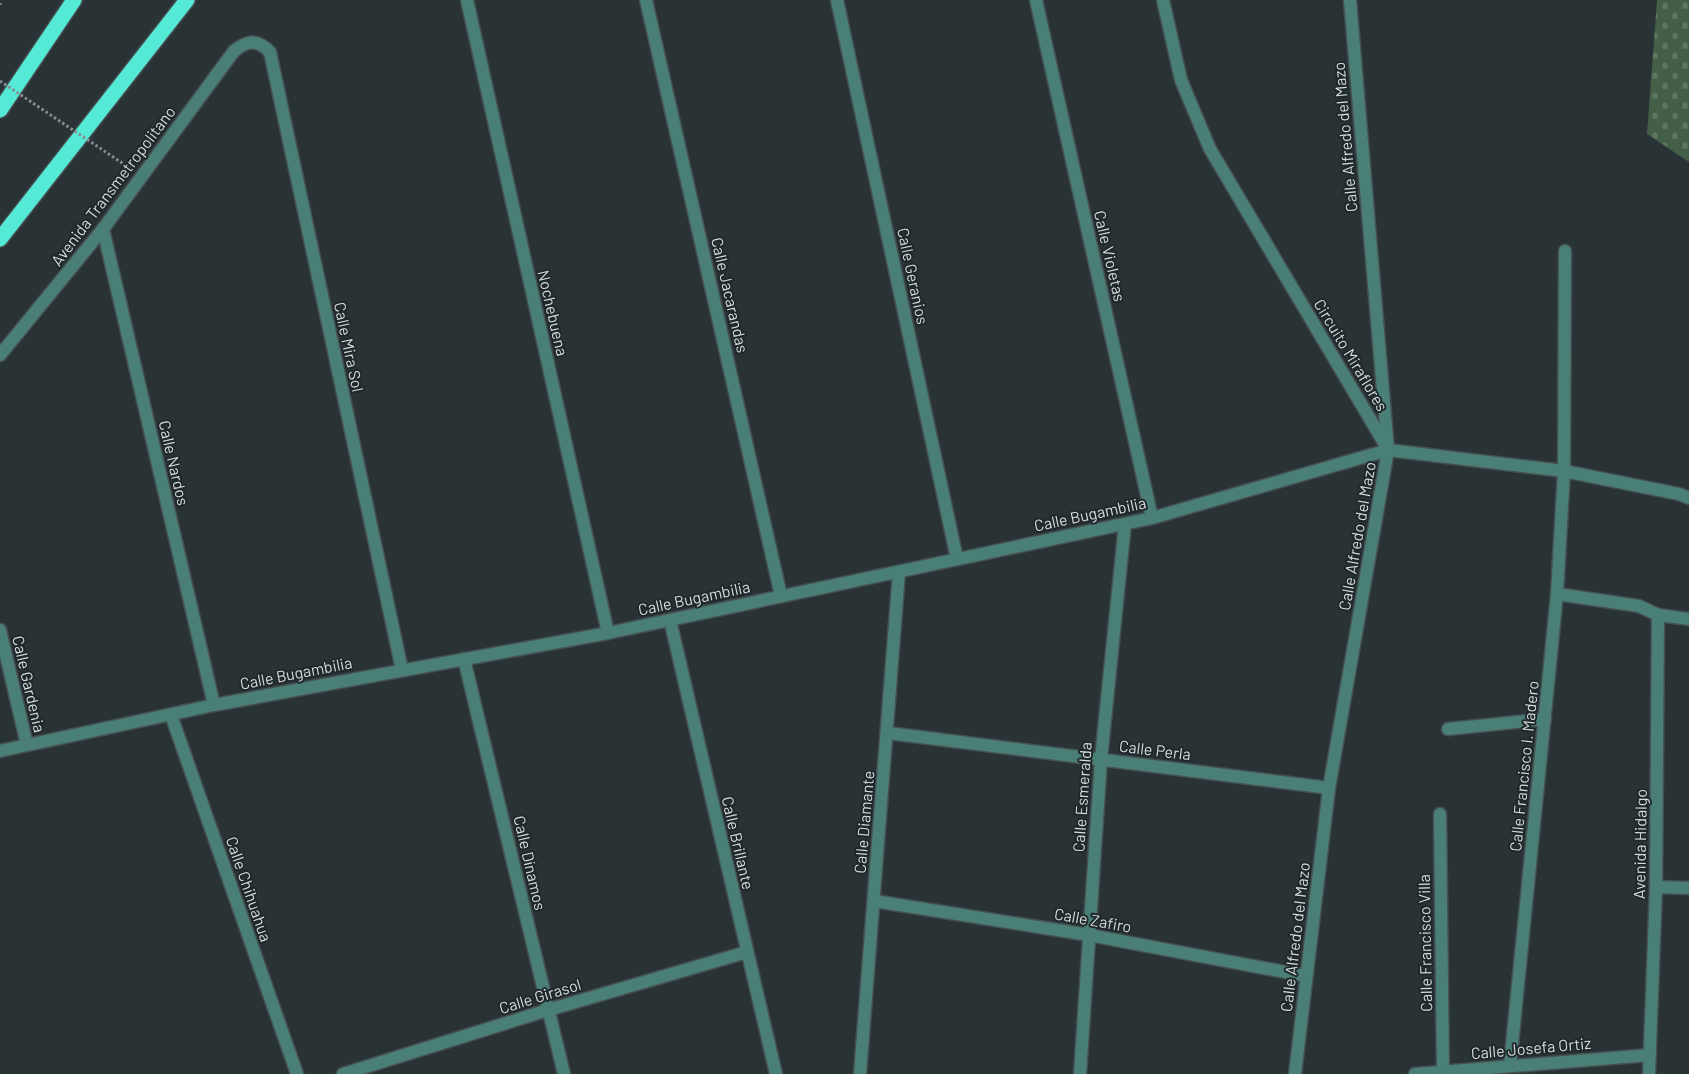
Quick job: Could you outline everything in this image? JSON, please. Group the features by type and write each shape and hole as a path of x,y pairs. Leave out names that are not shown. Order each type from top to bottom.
{"highway":[{"path":"0,110 74,0"},
{"path":"0,239 188,0"}],"street":[{"name":"Nochebuena","path":"467,0 608,633"},
{"name":"Calle Jacarandas","path":"646,0 781,596"},
{"name":"Calle Geranios","path":"837,0 957,559"},
{"name":"Calle Violetas","path":"1036,0 1152,518"},
{"name":"Circuito Miraflores","path":"1163,0 1181,80 1210,149 1388,450"},
{"name":"Calle Alfredo del Mazo","path":"1295,1074 1329,788 1388,450 1350,0"},
{"name":"Avenida Transmetropolitano","path":"0,355 103,228 234,51 243,44 253,41"},
{"name":"Calle Mira Sol","path":"253,41 263,45 270,52 402,670"},
{"name":"Calle Nardos","path":"103,228 214,705"},
{"name":"Calle Francisco I. Madero","path":"1510,1065 1557,594 1564,471 1564,251"},
{"name":"Calle Bugambilia","path":"0,751 214,705 608,633 1125,524 1152,518 1388,450"},
{"path":"1388,450 1564,471 1679,494 1689,498"},
{"name":"Calle Esmeralda","path":"1080,1074 1101,759 1125,524"},
{"name":"Calle Diamante","path":"860,1074 899,572"},
{"path":"1557,594 1639,606 1658,615 1689,619"},
{"name":"Avenida Hidalgo","path":"1649,1074 1656,888 1658,615"},
{"name":"Calle Brillante","path":"670,620 776,1074"},
{"name":"Calle Gardenia","path":"0,630 27,745"},
{"name":"Calle Dínamos","path":"464,659 564,1074"},
{"name":"Calle Chihuahua","path":"171,714 297,1074"},
{"path":"1448,729 1545,719"},
{"name":"Calle Perla","path":"888,732 1329,788"},
{"name":"Calle Francisco Villa","path":"1440,814 1443,1071"},
{"path":"1656,888 1689,888"},
{"name":"Calle Zafiro","path":"874,901 1088,936 1306,976"},
{"name":"Calle Girasol","path":"343,1074 548,1010 747,952"},
{"name":"Calle Josefa Ortiz","path":"1415,1074 1650,1055"}],"path":[{"path":"0,81 134,171"}],"green space":[{"path":"1657,0 1689,0 1689,162 1647,134"}]}
